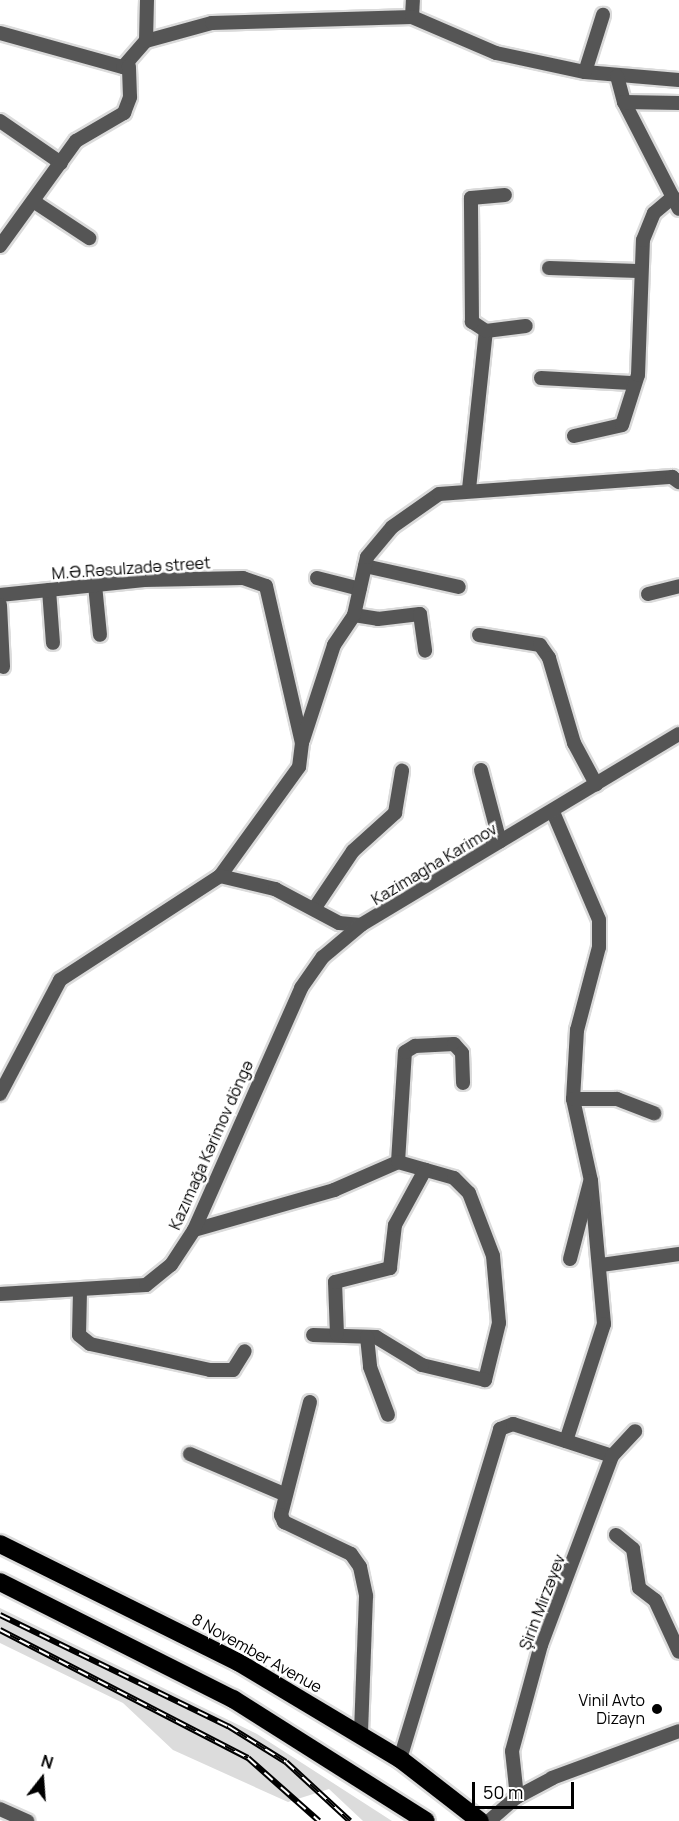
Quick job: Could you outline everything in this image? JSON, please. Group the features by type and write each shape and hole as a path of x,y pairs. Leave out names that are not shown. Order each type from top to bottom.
{"highway":[{"name":"8 November Avenue","path":"0,1544 238,1662 400,1759 480,1821"},
{"path":"0,1582 233,1699 426,1821"}],"street":[{"path":"0,246 36,203 76,141 124,113 130,97 129,66 146,41 147,0"},
{"path":"412,17 413,0"},
{"path":"585,72 603,15"},
{"path":"146,41 250,18 412,17 496,53 585,72 679,80"},
{"path":"0,33 109,66 129,66"},
{"path":"574,436 622,425 631,383 638,375 638,271 647,226 676,203 624,102 617,76"},
{"path":"624,102 679,103"},
{"path":"0,121 61,164"},
{"path":"505,195 471,198 472,322 486,332 526,326"},
{"path":"36,203 89,238"},
{"path":"549,268 638,271"},
{"path":"469,489 486,332"},
{"path":"541,378 631,383"},
{"path":"302,743 334,645 354,615 365,566 377,542 392,527 440,494 469,489 672,477 679,482"},
{"path":"365,566 459,587"},
{"name":"M.Ə.Rəsulzadə street","path":"0,594 95,585 243,578 266,586 302,743 299,767 286,792 220,876"},
{"path":"317,578 360,589"},
{"path":"95,585 100,635"},
{"path":"648,594 679,586"},
{"path":"49,590 53,643"},
{"path":"0,605 3,667"},
{"path":"354,615 378,619 420,614 425,651"},
{"path":"479,635 540,645 549,658 574,743 596,784"},
{"name":"Kazimagha Karimov","path":"220,876 275,889 339,923 361,925 553,812 679,734"},
{"path":"482,770 500,842"},
{"path":"314,909 353,851 395,813 402,771"},
{"path":"553,812 599,920 599,947 577,1030 573,1099 591,1180 601,1265 604,1324 566,1441"},
{"path":"0,1094 60,980 220,876"},
{"name":"Kazımağa Kərimov döngə","path":"0,1294 80,1291 146,1285 171,1265 194,1230 301,988 323,957 361,925"},
{"path":"398,1162 405,1052 415,1046 454,1044 462,1053 463,1083"},
{"path":"573,1099 617,1099 654,1113"},
{"path":"194,1230 334,1190 398,1162 454,1178 469,1193 493,1256 500,1323 485,1380 422,1365 385,1341 367,1336 313,1335"},
{"path":"337,1334 335,1282 390,1268 395,1225 425,1170"},
{"path":"570,1259 591,1180"},
{"path":"601,1265 679,1254"},
{"path":"80,1291 79,1335 90,1344 210,1371 233,1370 245,1351"},
{"path":"367,1336 370,1367 388,1415"},
{"path":"310,1402 286,1495 284,1522 351,1554 360,1568 366,1596 361,1734"},
{"path":"400,1759 500,1429 513,1424 612,1456"},
{"name":"Şirin Mirzəyev","path":"517,1797 512,1751 541,1645 612,1456 635,1431"},
{"path":"190,1454 286,1495"},
{"path":"616,1535 633,1549 639,1588 655,1600 679,1652"},
{"path":"489,1821 517,1797 679,1731"},
{"path":"0,1809 27,1821"}],"shaded area":[{"path":"0,1608 257,1734 392,1821 363,1821 329,1789 288,1802 173,1750 123,1703 0,1643"}],"railway":[{"path":"0,1615 228,1726 286,1762 350,1821"},
{"path":"0,1630 248,1758 319,1821"}],"place":[{"name":"Vinil Avto Dizayn","path":"657,1709"}]}
